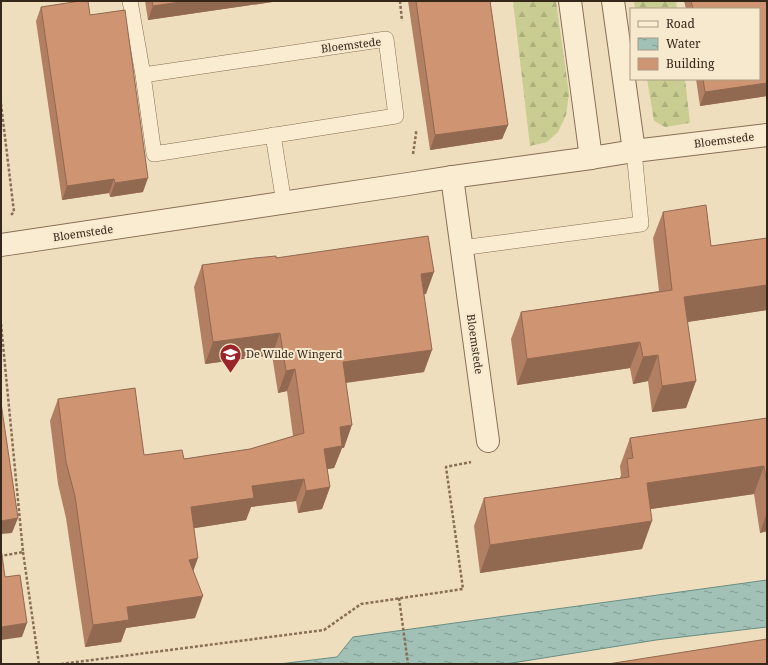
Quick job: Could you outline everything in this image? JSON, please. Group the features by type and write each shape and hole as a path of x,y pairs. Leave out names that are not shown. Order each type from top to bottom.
{"street":[{"path":"570,1 591,158"},
{"path":"613,1 634,151"},
{"name":"Bloemstede","path":"1,245 452,177 634,151 767,135"},
{"name":"Bloemstede","path":"452,177 488,441"}],"lane":[{"name":"Bloemstede","path":"130,1 143,74 154,154 396,116 386,39 143,74"},
{"path":"273,135 284,203"},
{"path":"461,248 641,224 634,151"}],"path":[{"path":"1,104 14,212 10,216"},
{"path":"1,324 23,552 39,664"},
{"path":"61,664 324,630 361,604 463,589 446,467 481,460 488,441"},
{"path":"1,556 23,552"},
{"path":"399,598 408,664"}],"green space":[{"path":"513,1 556,1 569,94 566,115 558,132 547,142 530,146"},
{"path":"634,1 676,1 677,8 635,8"},
{"path":"647,80 685,80 690,123 665,127 654,121"}],"water":[{"path":"767,580 767,627 656,640 506,664 279,664 337,657 353,637"}],"building":[{"path":"88,1 90,15 125,10 148,178 115,183 114,179 67,186 41,7"},
{"path":"152,1 187,1 153,6"},
{"path":"416,1 490,1 508,125 435,135"},
{"path":"691,1 767,1 767,83 705,92 703,80 760,80 760,8 693,8"},
{"path":"706,205 711,246 767,238 767,285 684,297 696,381 662,386 658,355 643,357 640,342 527,359 521,312 672,290 663,212"},
{"path":"428,236 434,272 421,274 432,350 343,362 352,425 340,427 342,446 324,449 330,487 306,491 304,479 252,486 254,498 191,507 198,558 189,560 203,596 127,607 129,620 93,625 75,496 66,462 58,399 135,388 144,455 182,450 184,459 250,449 304,433 295,369 286,371 280,333 213,342 202,265 276,256 276,258"},
{"path":"1,403 18,518 1,521"},
{"path":"767,418 767,485 764,466 647,483 652,521 490,545 484,498 629,477 627,459 633,458 630,438"},
{"path":"1,548 5,577 20,575 27,623 1,627"},
{"path":"767,639 767,664 608,664"}],"place":[{"name":"De Wilde Wingerd","path":"230,374"}]}
